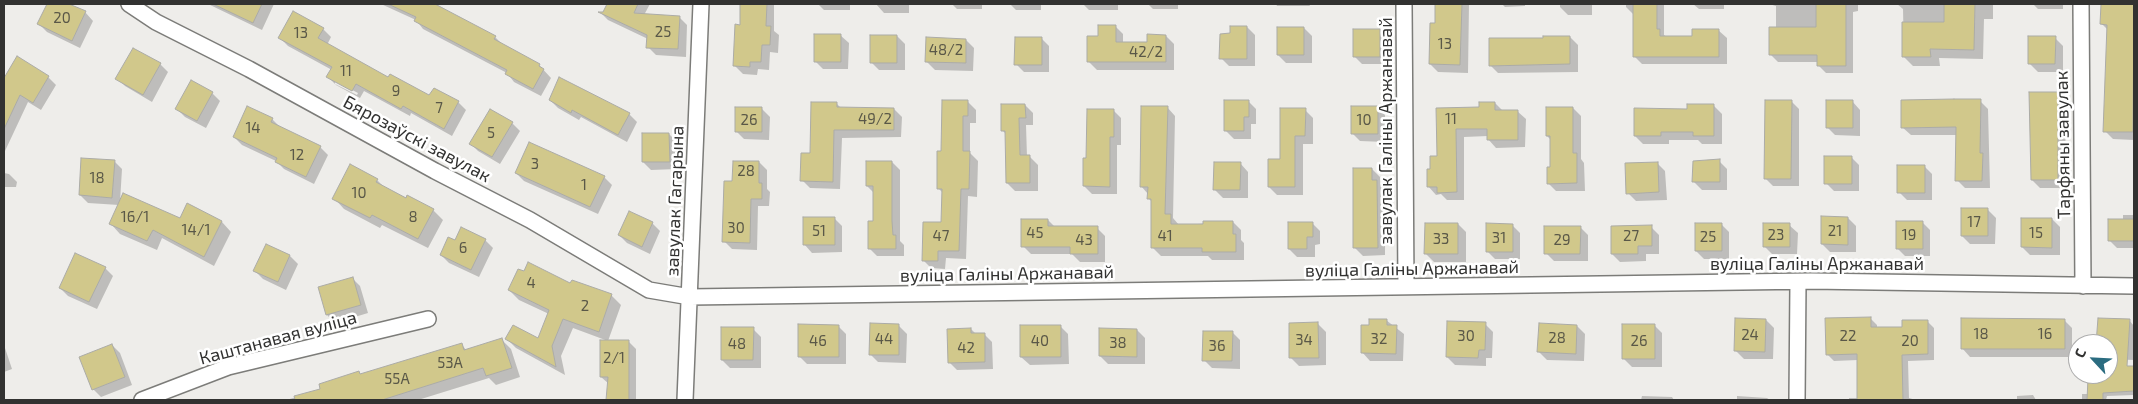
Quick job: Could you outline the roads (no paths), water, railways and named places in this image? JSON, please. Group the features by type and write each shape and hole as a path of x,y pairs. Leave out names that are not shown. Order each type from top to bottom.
{"street":[{"name":"Бярозаўскі завулак","path":"129,4 156,22 250,68 435,171 530,220 649,290 690,297"},
{"name":"завулак Гагарына","path":"685,400 700,4"},
{"name":"завулак Галіны Аржанавай","path":"1404,4 1406,288"},
{"name":"Тарфяны завулак","path":"2080,4 2083,286"},
{"name":"вуліца Галіны Аржанавай","path":"690,297 1811,281 2134,286"},
{"path":"1797,400 1798,282"},
{"name":"Каштанавая вуліца","path":"142,400 228,367 428,319"}]}
